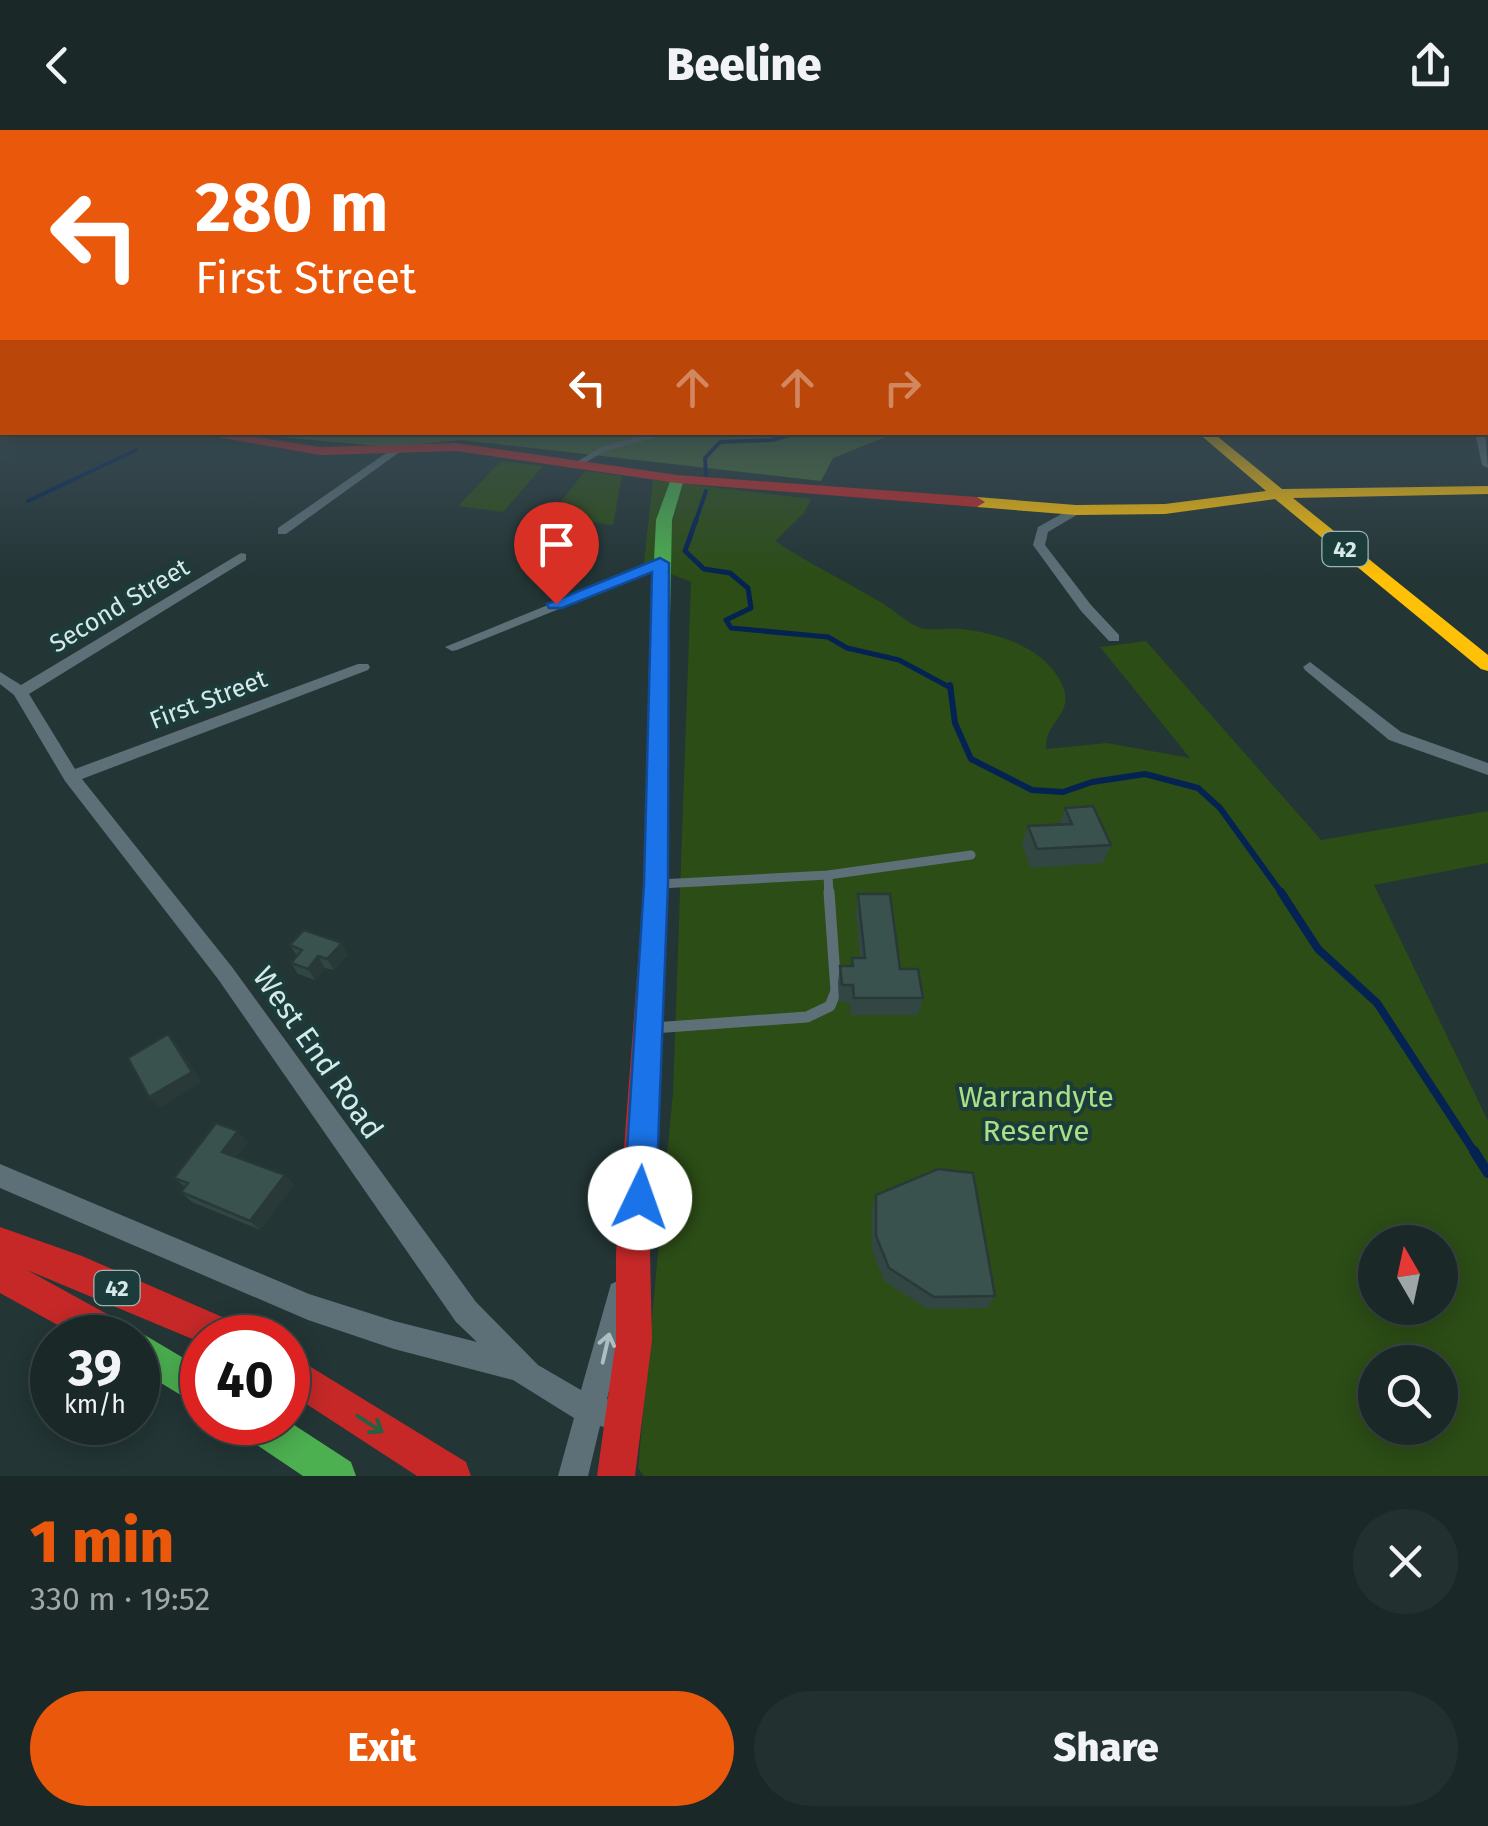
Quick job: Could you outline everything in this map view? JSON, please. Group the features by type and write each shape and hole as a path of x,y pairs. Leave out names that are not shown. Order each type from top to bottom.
{"street":[{"path":"282,531 393,453"},
{"path":"498,453 676,479 1076,510 1164,509 1275,494 1488,490"},
{"name":"42","path":"1227,453 1488,665"},
{"path":"616,1476 634,1340 634,1254 656,884 660,563 664,520 676,479"},
{"path":"1076,510 1042,530 1039,545 1114,638"},
{"name":"Second Street","path":"20,692 241,556"},
{"path":"452,647 660,563"},
{"path":"1310,667 1395,736 1488,769"},
{"name":"First Street","path":"70,777 363,668"},
{"name":"West End Road","path":"0,677 20,692 70,777 225,973 466,1312 518,1368 590,1410 625,1418"},
{"path":"0,1176 308,1307 518,1368"},
{"name":"42","path":"0,1244 82,1273 180,1316"},
{"path":"573,1476 634,1254"},
{"name":"42","path":"0,1274 75,1315"},
{"path":"310,1385 452,1476"},
{"path":"290,1445 338,1476"}],"lane":[{"path":"578,464 597,453"},
{"path":"656,884 828,875 971,854"},
{"path":"649,1028 808,1017 830,1006 836,991 828,875"}],"green space":[{"path":"574,453 846,453 833,458 821,481"},
{"path":"501,461 543,466 503,512 458,506"},
{"path":"585,471 622,476 613,525 549,517"},
{"name":"Warrandyte Reserve","path":"653,480 811,499 804,513 775,541 916,626 990,634 1020,645 1046,662 1063,687 1065,705 1049,732 1046,749 1107,743 1190,758 1100,647 1146,641 1321,840 1488,811 1488,863 1374,885 1488,1121 1488,1476 644,1476 638,1468 673,1092 691,582 644,563"}],"building":[{"path":"1093,806 1111,845 1037,849 1028,826 1072,824 1065,808"},
{"path":"858,894 890,894 900,969 918,969 923,998 854,998 853,985 842,985 840,966 853,966 852,958 865,958"},
{"path":"304,930 342,943 327,959 318,956 308,969 291,963 302,950 290,945"},
{"path":"168,1034 192,1072 149,1097 128,1058"},
{"path":"216,1123 238,1131 222,1152 285,1175 250,1221 181,1192 188,1183 174,1178"},
{"path":"938,1169 973,1173 995,1296 934,1297 889,1268 876,1236 876,1195"}],"waterway":[{"path":"28,501 130,453"},
{"path":"706,475 705,458 710,453"},
{"path":"695,523 706,491"},
{"path":"696,520 685,551 704,569 730,573 748,588 751,608 726,620 731,628 828,637 847,648 899,660 950,688"},
{"path":"950,688 955,723 971,759 1032,790 1063,792 1092,782 1145,774 1198,788 1220,808 1282,894"},
{"path":"1282,894 1318,949 1377,1003 1475,1153"},
{"path":"1474,1151 1488,1173"}],"traffic: fast":[{"path":"659,663 664,520 677,479"},
{"path":"160,1363 180,1376"},
{"path":"290,1445 337,1476"}],"traffic: slow":[{"path":"1228,453 1488,665"},
{"path":"977,502 1076,510 1165,509 1275,494 1488,490"}],"traffic: jam":[{"path":"496,453 677,479 977,502"},
{"path":"616,1476 634,1340 633,1254 656,884 659,663"},
{"path":"0,1244 82,1273 180,1316"},
{"path":"0,1274 75,1315"},
{"path":"310,1385 452,1476"}],"route":[{"path":"556,604 660,563 656,884 640,1198"}]}
